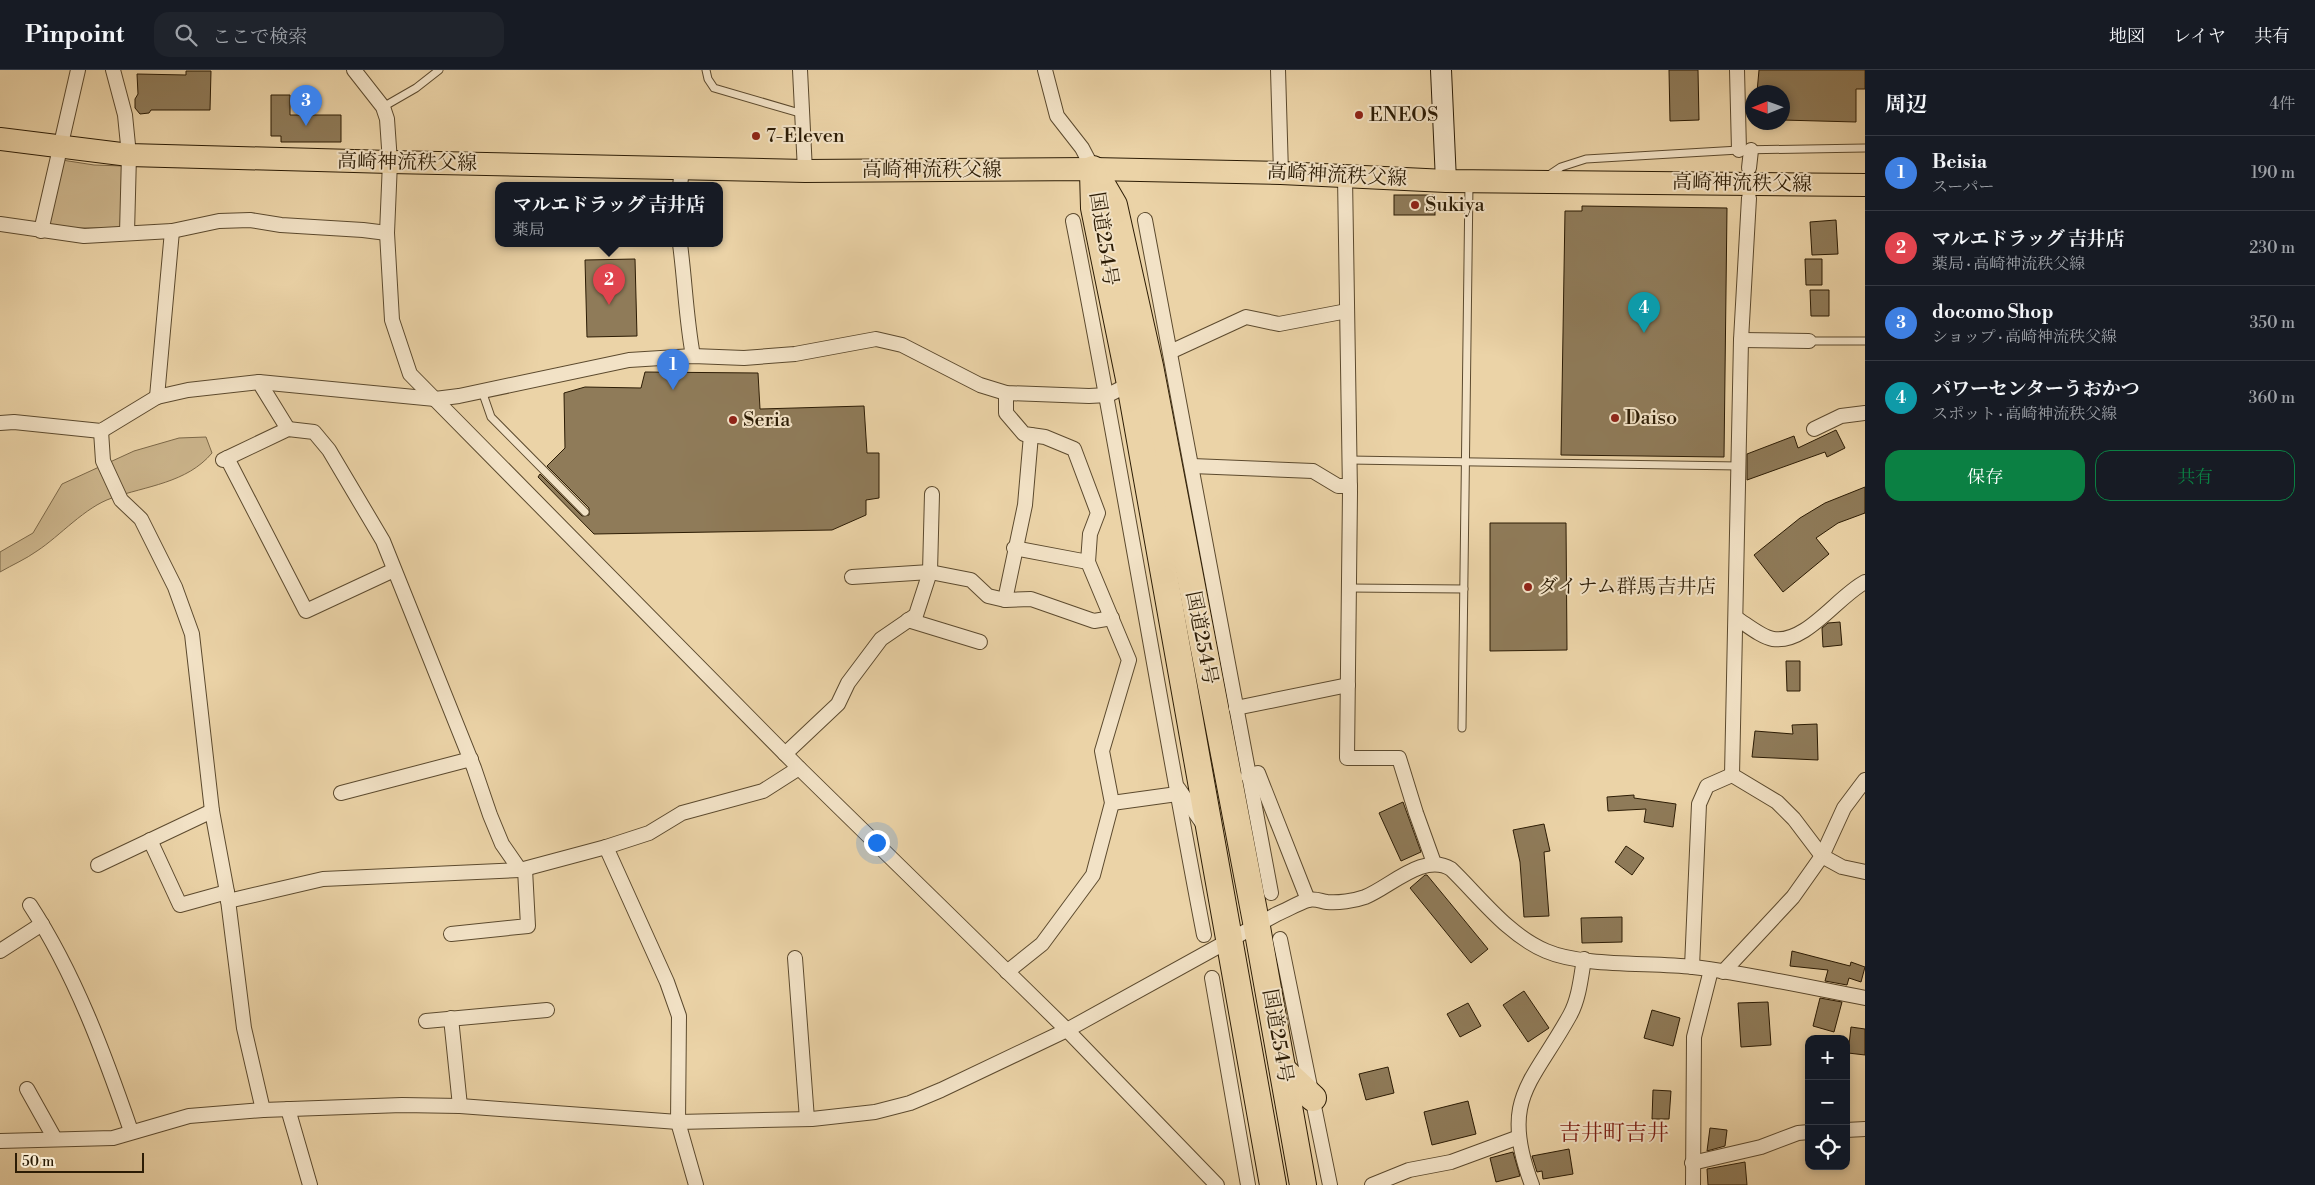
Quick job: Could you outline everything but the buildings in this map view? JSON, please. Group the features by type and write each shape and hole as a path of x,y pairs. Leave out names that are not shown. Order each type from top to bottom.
{"highway":[{"name":"国道254号","path":"1093,169 1114,205 1144,339 1221,748 1257,926 1303,1185"},
{"name":"国道254号","path":"1093,169 1094,208 1119,389 1230,941 1273,1185"},
{"path":"1283,1070 1313,1098"}],"main road":[{"name":"高崎神流秩父線","path":"0,138 60,148 129,155 390,162 681,178 804,170 1093,169 1281,173 1446,181 1865,185"}],"street":[{"path":"41,231 78,70"},
{"path":"113,70 125,115 129,155 127,233"},
{"path":"354,70 383,107 387,119 390,162 387,233 392,320 410,374 799,768 1067,1030 1217,1185"},
{"path":"800,70 804,170"},
{"path":"1045,70 1057,116 1082,148 1093,169"},
{"path":"1278,70 1281,173"},
{"path":"1441,70 1446,181"},
{"path":"1737,70 1745,150 1749,168"},
{"path":"1345,177 1350,486 1347,758 1399,758 1434,864"},
{"path":"1732,775 1741,340 1749,198"},
{"path":"0,224 84,236 172,231 219,221 250,220 281,226 387,233"},
{"path":"1145,220 1271,893"},
{"path":"1073,221 1119,389 1176,789 1204,935"},
{"path":"157,397 172,231"},
{"path":"680,247 686,288 686,320 693,356"},
{"path":"1170,352 1246,317 1279,324 1347,311"},
{"path":"0,423 14,422 101,430 157,397 188,390 259,382 435,399 629,360 693,356 744,358 795,354 876,339 902,344 980,385 1006,393 1089,396 1119,389"},
{"path":"1144,339 1175,375"},
{"path":"1741,340 1809,341"},
{"path":"259,382 288,429"},
{"path":"1006,393 1006,413 1024,434 1045,437 1074,449 1098,513 1090,534 1088,562 1129,660 1102,751 1112,803 1093,874 1042,944 1007,972"},
{"path":"1814,430 1841,416 1865,414"},
{"path":"394,570 306,611 225,459 288,429 314,432 329,450 383,541 471,759 502,844 522,869 528,926 451,934"},
{"path":"101,430 103,460 121,500 141,519 175,587 192,634 212,811 228,896 244,1028 263,1110"},
{"path":"1005,600 1014,548 1025,505 1031,435"},
{"path":"1192,466 1313,470 1338,486 1350,486"},
{"path":"785,754 838,704 848,683 881,639 916,615 930,572 932,494"},
{"path":"1014,548 1088,562"},
{"path":"852,577 930,572 971,580 988,596 1005,600 1031,599 1094,622 1112,618"},
{"path":"1736,618 1771,639 1790,639 1804,630 1851,589 1865,582"},
{"path":"908,620 980,642"},
{"path":"1236,704 1348,685"},
{"path":"1221,748 1236,704"},
{"path":"341,793 471,759"},
{"path":"150,840 180,905 323,879 522,869 606,848 649,833 682,813 763,791 799,768"},
{"path":"1248,776 1258,773 1308,900"},
{"path":"1732,775 1777,802 1794,819 1822,856 1842,867 1865,872"},
{"path":"1692,967 1699,804 1707,786 1732,775"},
{"path":"1693,1185 1694,1037 1717,971 1793,897 1822,856 1844,808 1865,780"},
{"path":"1112,803 1176,789"},
{"path":"1176,789 1209,833"},
{"path":"98,865 212,811"},
{"path":"606,848 667,982 679,1016 678,1122 696,1185"},
{"path":"0,1141 113,1138 189,1116 263,1110 402,1105 460,1106 678,1122 807,1119 875,1112 910,1103 1067,1030 1277,914 1308,900 1318,899 1327,902 1365,897 1422,867 1434,864 1443,864 1452,869 1504,921 1529,942 1546,951 1571,959 1692,967 1865,998"},
{"path":"30,905 42,924 100,1041 132,1131"},
{"path":"0,951 42,924"},
{"path":"1280,939 1330,1185"},
{"path":"795,958 807,1119"},
{"path":"1532,1185 1519,1137 1519,1110 1527,1083 1571,1014 1584,959"},
{"path":"1212,978 1248,1185"},
{"path":"426,1021 547,1010"},
{"path":"452,1018 460,1106"},
{"path":"27,1089 55,1139"},
{"path":"288,1109 310,1185"},
{"path":"1850,1130 1865,1129"},
{"path":"1692,1163 1761,1147 1798,1133 1805,1132"},
{"path":"1372,1185 1408,1170 1451,1162 1519,1137"},
{"path":"1255,1185 1266,1146"}],"lane":[{"path":"383,107 416,88 439,70"},
{"path":"706,70 708,79 714,88 803,114"},
{"path":"1540,181 1561,167 1586,159 1745,150 1865,148"},
{"path":"1462,728 1469,181"},
{"path":"1809,341 1865,341"},
{"path":"482,391 491,417 585,512"},
{"path":"1349,460 1739,466"},
{"path":"1349,588 1464,589"}],"shaded area":[{"path":"62,160 94,165 124,166 121,228 52,228 48,220"},
{"path":"206,437 212,453 191,471 165,482 102,502 82,515 33,554 0,572 0,552 33,533 62,484 134,451 179,438"}],"place":[{"name":"ENEOS","path":"1359,115"},
{"name":"docomo Shop","path":"306,126"},
{"name":"7-Eleven","path":"756,136"},
{"name":"Sukiya","path":"1415,205"},
{"name":"マルエドラッグ 吉井店","path":"609,305"},
{"name":"パワーセンターうおかつ","path":"1644,333"},
{"name":"Beisia","path":"673,390"},
{"name":"Daiso","path":"1615,418"},
{"name":"Seria","path":"733,420"},
{"name":"ダイナム群馬吉井店","path":"1528,587"}],"district":[{"name":"吉井町吉井","path":"1614,1133"}]}
